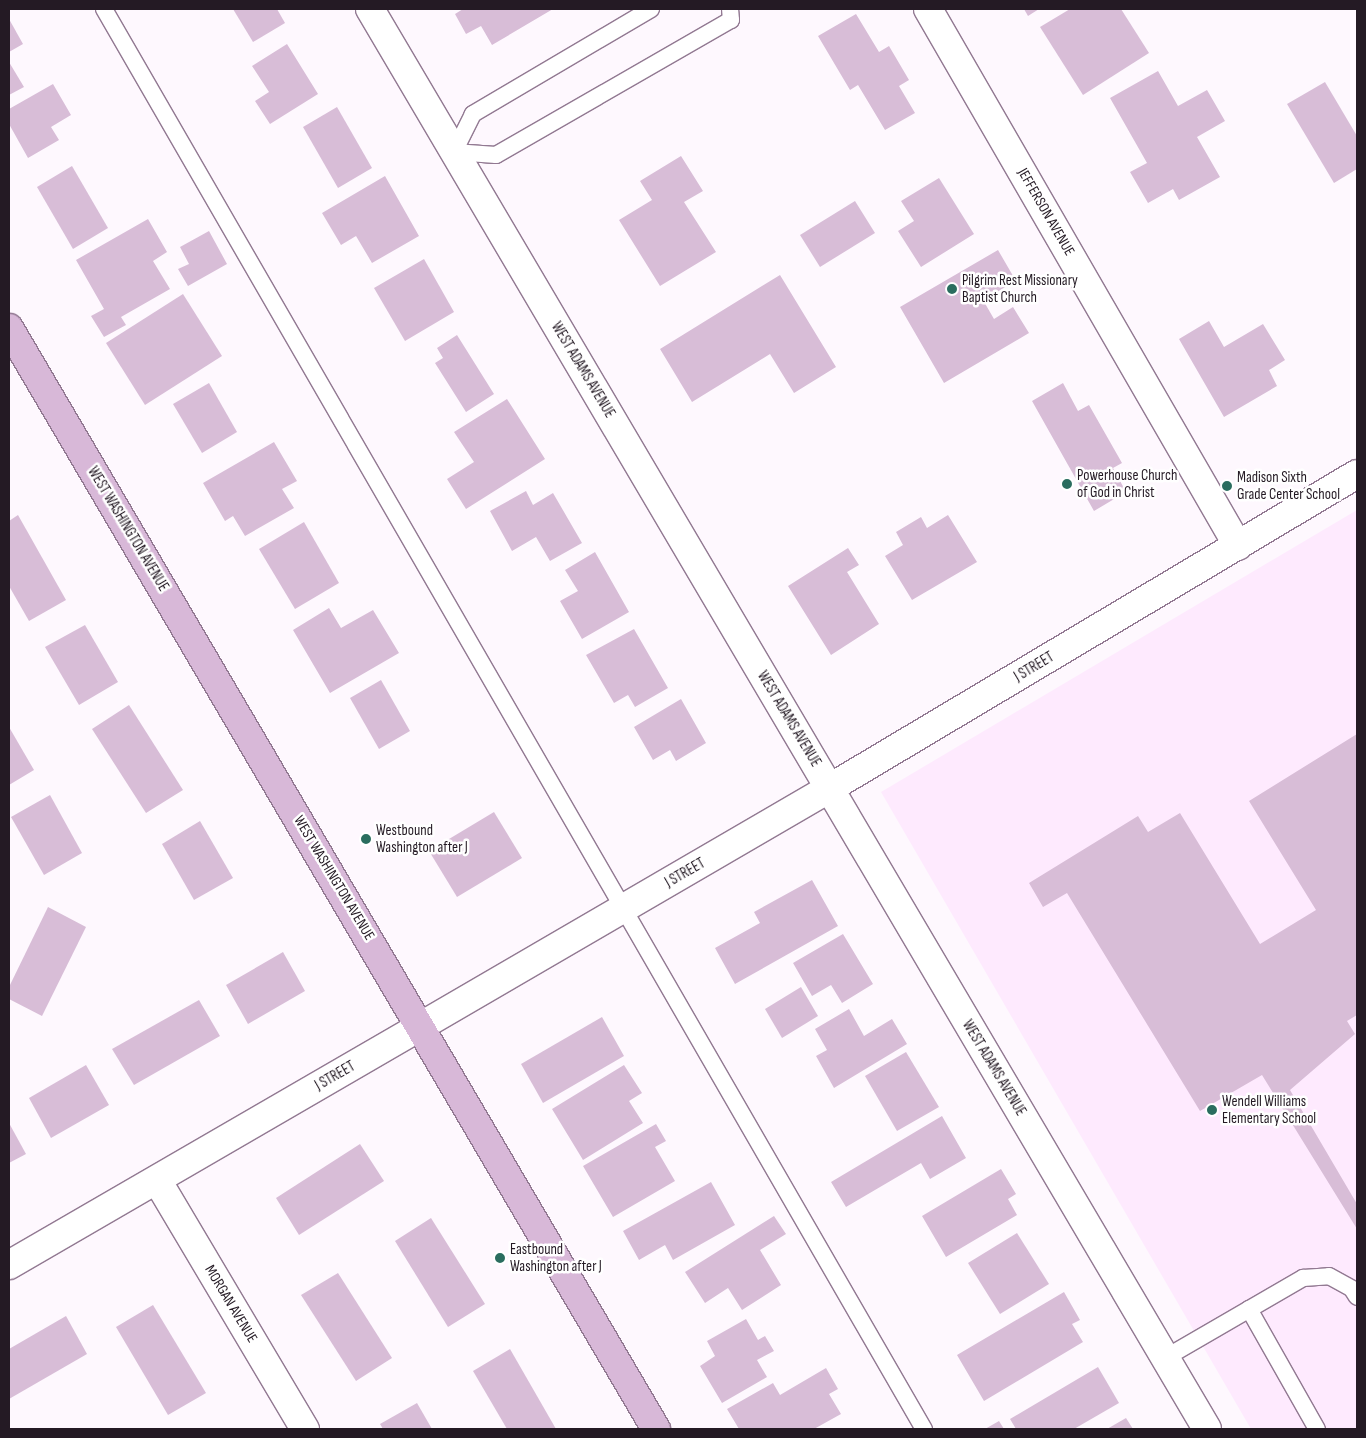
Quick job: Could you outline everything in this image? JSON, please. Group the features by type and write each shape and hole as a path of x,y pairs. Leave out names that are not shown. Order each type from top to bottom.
{"main road":[{"name":"WEST WASHINGTON AVENUE","path":"10,331 421,1026 656,1429"}],"street":[{"name":"WEST ADAMS AVENUE","path":"370,9 1207,1429"},
{"name":"JEFFERSON AVENUE","path":"928,9 1238,546"},
{"name":"J STREET","path":"9,1265 830,788 1357,474"},
{"name":"MORGAN AVENUE","path":"157,1180 305,1429"}],"lane":[{"path":"104,9 625,907 924,1429"},
{"path":"651,9 473,114 454,152 496,155 731,20 730,9"},
{"path":"1165,1358 1303,1278 1329,1276 1352,1288 1357,1298"},
{"path":"1249,1309 1317,1429"}],"shaded area":[{"name":"Wendell Williams Elementary School","path":"1357,510 1357,1429 1251,1429 881,792"}],"building":[{"path":"233,9 277,9 285,23 253,42"},
{"path":"463,9 553,9 492,45 481,26 466,34 455,14"},
{"path":"1024,9 1039,9 1028,16"},
{"path":"1070,9 1121,9 1149,53 1083,95 1040,27"},
{"path":"856,14 879,52 889,46 909,80 899,86 915,113 885,130 858,85 850,90 818,36"},
{"path":"9,19 23,44 9,52"},
{"path":"287,44 318,94 270,124 255,101 269,92 252,66"},
{"path":"9,62 24,87 9,95"},
{"path":"1158,71 1178,106 1207,90 1225,121 1197,137 1220,177 1179,200 1173,189 1148,203 1130,172 1147,163 1110,98"},
{"path":"1325,82 1357,136 1357,169 1334,183 1287,104"},
{"path":"53,84 71,115 51,127 59,140 28,158 9,124 9,109"},
{"path":"337,107 372,168 338,188 303,127"},
{"path":"681,156 703,191 684,202 716,252 660,286 619,220 652,200 640,181"},
{"path":"72,166 108,228 73,249 37,187"},
{"path":"385,176 419,236 372,263 356,236 341,245 322,213"},
{"path":"939,178 974,234 921,267 898,231 914,221 901,201"},
{"path":"855,201 875,233 820,267 800,235"},
{"path":"148,219 167,252 153,261 170,289 121,317 126,325 104,337 91,316 104,309 76,260"},
{"path":"209,231 227,264 188,286 178,269 189,264 180,247"},
{"path":"998,250 1016,281 983,300 994,319 1013,307 1029,333 944,383 900,307"},
{"path":"424,259 454,312 405,341 374,288"},
{"path":"780,275 836,367 794,393 770,354 692,402 660,349"},
{"path":"183,294 222,356 145,405 106,343"},
{"path":"1209,321 1224,347 1263,324 1285,360 1269,370 1277,386 1224,417 1179,339"},
{"path":"457,335 494,394 466,412 435,363 443,358 437,348"},
{"path":"209,383 237,432 202,453 173,404"},
{"path":"1063,383 1078,411 1089,405 1122,463 1113,468 1126,492 1094,511 1032,401"},
{"path":"507,399 545,459 466,509 447,479 474,462 454,432"},
{"path":"274,442 297,481 282,489 294,508 245,536 233,516 225,521 203,483"},
{"path":"526,491 533,505 553,493 582,543 550,561 536,537 512,551 490,511"},
{"path":"18,515 66,600 29,621 9,586 9,521"},
{"path":"948,515 977,562 912,600 885,556 903,545 896,532 921,517 927,528"},
{"path":"304,522 339,583 295,609 259,549"},
{"path":"848,548 859,565 847,572 879,624 831,655 788,586"},
{"path":"595,552 629,612 582,639 560,601 578,591 565,570"},
{"path":"329,608 341,628 373,610 399,653 330,693 293,630"},
{"path":"85,625 118,682 79,705 45,647"},
{"path":"634,629 668,688 635,707 628,695 614,703 586,655"},
{"path":"381,680 410,731 379,749 350,698"},
{"path":"681,699 706,743 676,761 670,750 653,760 634,727"},
{"path":"129,705 183,790 146,813 92,729"},
{"path":"9,727 34,770 9,785"},
{"path":"1357,734 1357,1015 1347,1021 1355,1034 1290,1090 1357,1204 1357,1229 1262,1075 1200,1111 1067,893 1043,907 1029,883 1138,816 1148,832 1180,813 1260,944 1316,910 1249,801"},
{"path":"50,795 82,853 44,875 11,817"},
{"path":"494,812 522,858 457,897 429,851"},
{"path":"200,821 233,878 194,900 162,844"},
{"path":"812,880 838,926 735,984 715,948 760,923 754,912"},
{"path":"48,907 86,927 42,1016 9,999 9,987"},
{"path":"843,934 873,984 842,1003 831,985 812,996 793,963"},
{"path":"283,952 305,991 248,1024 226,985"},
{"path":"801,987 818,1016 782,1038 765,1009"},
{"path":"199,1000 220,1036 134,1085 112,1049"},
{"path":"849,1009 864,1036 892,1019 907,1044 834,1088 816,1056 827,1050 815,1029"},
{"path":"602,1017 624,1056 543,1103 521,1064"},
{"path":"906,1052 939,1107 897,1131 865,1076"},
{"path":"86,1065 109,1105 51,1138 29,1098"},
{"path":"624,1065 642,1093 629,1101 643,1123 583,1160 552,1109"},
{"path":"942,1116 966,1158 930,1179 921,1163 846,1207 831,1182"},
{"path":"9,1123 26,1154 9,1163"},
{"path":"656,1124 666,1141 655,1147 675,1181 613,1217 583,1166"},
{"path":"360,1144 384,1181 299,1235 276,1198"},
{"path":"1001,1169 1016,1194 1008,1199 1017,1215 946,1257 922,1216"},
{"path":"711,1182 735,1225 673,1260 665,1245 639,1260 623,1231"},
{"path":"774,1216 786,1234 760,1250 781,1285 742,1310 728,1288 705,1303 685,1272"},
{"path":"431,1218 485,1304 448,1327 395,1241"},
{"path":"1017,1233 1049,1284 1000,1314 968,1263"},
{"path":"338,1273 392,1358 356,1381 301,1295"},
{"path":"1064,1292 1080,1320 1072,1324 1083,1342 984,1401 957,1355"},
{"path":"153,1305 206,1393 168,1415 116,1327"},
{"path":"66,1316 87,1354 9,1399 9,1349"},
{"path":"746,1319 758,1340 765,1336 774,1351 757,1360 767,1377 722,1403 700,1366 715,1356 707,1341"},
{"path":"510,1349 556,1429 507,1429 473,1371"},
{"path":"1098,1367 1119,1403 1074,1429 1016,1429 1010,1419"},
{"path":"826,1368 838,1389 829,1394 841,1414 814,1429 739,1429 727,1409 773,1383 780,1395"},
{"path":"417,1403 432,1429 383,1429 380,1424"},
{"path":"1126,1418 1133,1429 1107,1429"},
{"path":"999,1421 1004,1429 985,1429"}],"place":[{"name":"Pilgrim Rest Missionary Baptist Church","path":"952,289"},
{"name":"Powerhouse Church of God in Christ","path":"1067,484"},
{"name":"Madison Sixth Grade Center School","path":"1227,486"},
{"name":"Westbound Washington after J","path":"366,839"},
{"name":"Wendell Williams Elementary School","path":"1212,1110"},
{"name":"Eastbound Washington after J","path":"500,1258"}]}
